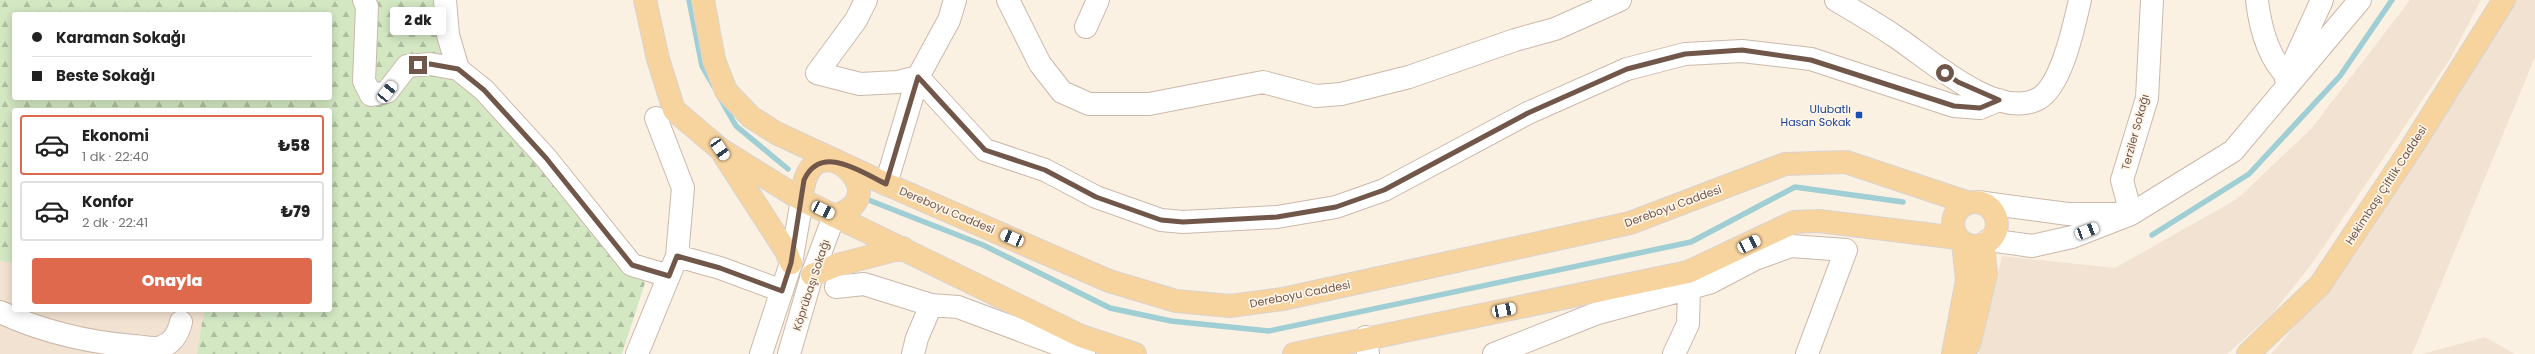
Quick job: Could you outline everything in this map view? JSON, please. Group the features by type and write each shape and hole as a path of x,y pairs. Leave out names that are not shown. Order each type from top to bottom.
{"main road":[{"path":"645,0 658,59 674,110 720,149 802,200 834,216 903,248 1081,336 1135,354"},
{"name":"Dereboyu Caddesi","path":"703,0 714,60 726,90 751,117 776,133 886,184 1109,280 1176,301 1230,306 1283,299 1630,223 1785,164 1846,162 1973,203 1984,204 1994,214 1996,228 1973,241"},
{"name":"Hekimbaşı Çiftlik Caddesi","path":"2248,354 2320,285 2408,153 2504,0"},
{"path":"720,149 760,208 786,251 791,263"},
{"path":"802,200 804,180 808,172 823,162 840,162 854,174 858,192 850,208 834,216"},
{"path":"1968,354 1986,274 1973,241 1953,224 1954,217 1963,206 1973,203"},
{"path":"1294,354 1367,346 1688,272 1794,222 1819,221 1973,241"},
{"path":"1953,354 1973,241"},
{"path":"812,275 837,265 903,248"}],"street":[{"path":"364,0 366,7 364,81 371,95 387,92 407,66 430,64 458,69 484,90 546,158 632,265 669,276"},
{"path":"445,0 448,34 458,69"},
{"path":"866,0 856,20 817,73 860,84 898,82 918,77"},
{"path":"886,184 918,77 950,20 955,0"},
{"path":"1008,0 1040,64 1062,92 1089,104 1149,104 1263,82 1316,96 1341,94 1409,77 1555,28 1620,0"},
{"path":"1086,27 1098,0"},
{"path":"1836,0 1896,37 1958,82 1999,100 2021,104 2039,99 2053,84 2071,41 2080,0"},
{"name":"Terziler Sokağı","path":"2131,214 2123,192 2122,180 2147,98 2152,0"},
{"path":"2257,0 2270,50 2276,63 2288,76"},
{"path":"2279,99 2322,0"},
{"path":"1973,241 2032,246 2072,237 2131,214 2233,151 2279,99 2360,0"},
{"path":"918,77 985,150 1045,170 1096,197 1161,220 1183,222 1277,217 1336,207 1384,190 1528,113 1620,72 1685,54 1742,50 1811,60 1954,106 1980,108 1999,100"},
{"path":"637,354 677,256 684,188 656,118"},
{"path":"761,354 791,263 802,200"},
{"path":"1973,203 2068,214 2131,214"},
{"name":"Köprübaşı Sokağı","path":"789,354 812,275 834,216"},
{"path":"1494,354 1523,349 1595,314 1709,283 1755,259 1791,246 1846,250 1807,354"},
{"path":"677,256 720,268 782,291"},
{"path":"836,287 864,284 931,305 958,307 1059,350 1084,354"},
{"path":"1674,354 1688,324 1689,289"},
{"path":"913,354 917,338 931,305"},
{"path":"0,312 19,321 74,338 159,348 174,339 182,322"}],"shaded area":[{"path":"2410,0 2481,0 2450,59 2314,261 2272,314 2227,354 1979,354 2002,256 2115,268 2237,199 2311,129"},
{"path":"2515,0 2535,0 2535,57 2412,354 2271,354 2319,298"},
{"path":"0,261 12,263 12,312 204,312 197,354 0,354"},
{"path":"2485,337 2515,354 2422,354"}],"green space":[{"path":"0,0 436,0 440,45 645,283 622,354 197,354 204,312 332,312 332,108 12,108 12,263 0,261"}],"waterway":[{"path":"689,0 702,66 714,87"},
{"path":"2152,235 2249,174 2340,76 2392,0"},
{"path":"720,98 736,126 788,169"},
{"path":"861,197 983,245 1110,308 1171,321 1269,331 1691,242 1795,187 1903,202"}],"place":[{"name":"Ulubatlı Hasan Sokak","path":"1859,115"}],"route":[{"path":"418,65 430,64 458,69 484,90 546,158 632,265 669,276 677,256 720,268 782,291 791,263 804,180 808,172 814,166 832,160 840,162 886,184 918,77 985,150 1045,170 1096,197 1161,220 1183,222 1277,217 1336,207 1384,190 1441,161 1528,113 1627,69 1685,54 1742,50 1811,60 1848,70 1954,106 1980,108 1999,100 1958,82 1945,73"}]}
